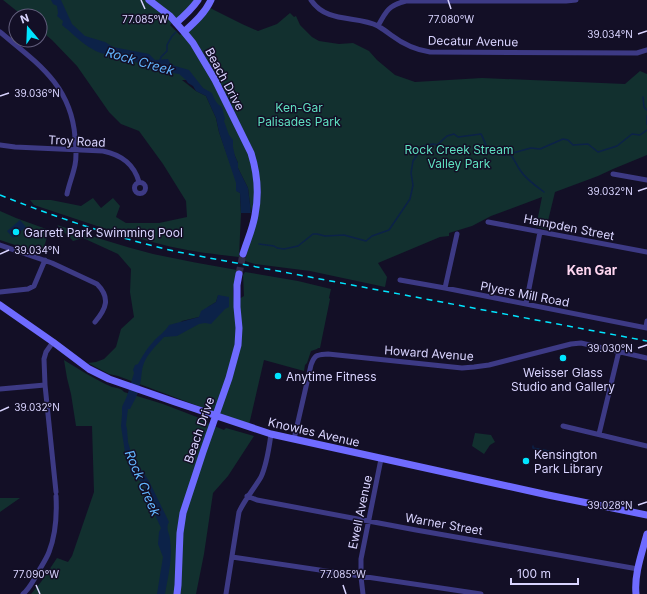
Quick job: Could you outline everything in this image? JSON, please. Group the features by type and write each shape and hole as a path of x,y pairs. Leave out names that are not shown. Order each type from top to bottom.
{"street":[{"name":"Beach Drive","path":"149,0 170,16 201,55 250,150 257,180 257,202 255,215 243,254"},
{"path":"176,23 186,15 198,0"},
{"path":"184,32 203,14 211,0"},
{"name":"Decatur Avenue","path":"312,0 321,10 332,16 371,23 411,47 422,51 637,53 647,50"},
{"path":"378,26 385,13 391,7 406,1 576,0"},
{"path":"0,32 40,65 54,80 68,104 75,130 76,150 75,164 67,194"},
{"name":"Troy Road","path":"0,145 104,151 112,153 127,161 137,174 139,182"},
{"path":"613,174 647,180"},
{"name":"Hampden Street","path":"488,222 647,252"},
{"path":"526,304 540,232"},
{"path":"445,288 457,234"},
{"path":"0,245 45,260 97,284 104,293 105,307 95,322"},
{"path":"0,292 34,286 45,260"},
{"name":"Beach Drive","path":"177,594 180,533 183,513 229,378 238,345 239,328 237,285 239,274"},
{"name":"Plyers Mill Road","path":"400,280 646,328"},
{"name":"Knowles Avenue","path":"0,305 89,369 109,379 271,434 381,459 647,514"},
{"path":"646,328 647,321"},
{"path":"23,594 28,590 49,551 55,526 56,494 45,385 44,359 46,352 53,342"},
{"name":"Howard Avenue","path":"294,439 311,364 314,357 317,355 328,354 462,368 489,365 545,350 581,343 647,358"},
{"path":"599,434 619,351"},
{"path":"0,389 45,385"},
{"path":"563,426 647,446"},
{"path":"226,594 239,512 247,496 257,483 264,468 271,434"},
{"name":"Ewell Avenue","path":"362,594 361,559 381,459"},
{"name":"Warner Street","path":"247,496 257,500 416,530 638,569"},
{"path":"636,594 638,569 647,534"},
{"path":"232,557 481,594"},
{"path":"433,594 434,588"}],"green space":[{"path":"3,0 196,0 170,25 180,35 210,8 258,31 277,24 290,13 294,17 296,16 300,25 312,37 319,41 339,44 353,43 369,51 395,75 415,82 482,78 625,84 640,71 647,74 647,155 598,176 555,192 546,229 536,227 542,197 491,216 472,226 449,233 449,236 440,237 378,263 387,277 385,287 310,271 255,264 245,261 249,245 253,210 252,207 251,213 248,188 238,168 238,163 209,96 196,80 182,80 196,91 206,96 216,118 219,132 237,183 237,191 240,193 241,213 239,257 199,252 170,246 128,236 81,221 34,205 30,200 51,200 81,206 93,198 101,208 113,198 120,206 116,217 126,223 159,223 187,217 186,201 163,164 139,131 121,124 109,112 77,66 48,37 48,8 13,8"},
{"name":"Garrett Park Swimming Pool","path":"0,211 49,230 42,254 0,240"},
{"path":"57,225 153,254 237,270 233,291 234,302 244,296 243,275 245,272 298,281 331,289 320,348 311,351 304,371 264,360 249,425 118,376 109,374 88,363 104,359 116,347 121,329 134,317 130,292 131,269 118,254 83,238 73,241","holes":["218,296 222,296 219,310 178,326 182,321 199,317 208,307 216,302"]},
{"path":"64,360 99,381 124,392 163,404 202,419 207,423 224,430 226,428 254,436 228,476 213,493 204,554 196,594 31,594 57,558 68,562 72,556 94,492 92,426 76,426"},
{"path":"475,433 491,435 495,442 490,445 484,454 472,446"},
{"path":"0,498 20,498 0,512"}],"water":[{"name":"Rock Creek","path":"51,0 61,0 72,24 85,36 105,42 113,47 149,54 155,60 168,59 170,63 175,66 189,70 203,88 212,93 214,99 222,107 225,119 224,121 229,135 233,140 233,147 238,168 248,188 251,213 241,213 240,193 236,191 236,183 219,132 216,118 206,96 196,91 193,86 179,74 159,71 117,55 101,53 87,46 62,25 63,21 57,16 57,6 53,4"},
{"path":"20,220 26,227 13,238 7,231"},
{"name":"Rock Creek","path":"218,295 229,297 229,307 225,309 211,324 199,324 177,336 164,337 150,352 143,366 141,382 137,394 130,409 128,409 126,425 128,442 132,456 149,481 169,522 168,529 171,547 171,560 169,574 165,594 157,594 163,557 158,544 159,532 161,528 147,497 147,491 137,477 132,476 129,465 130,463 126,459 121,426 122,407 127,396 135,365 138,364 151,344 166,330 169,325 199,317 201,311 216,302"}],"waterway":[{"name":"Rock Creek","path":"160,61 161,57 167,51 167,45 176,32"},
{"path":"643,97 644,107 647,110"},
{"path":"647,116 647,124"},
{"path":"259,244 284,249 298,246 313,234 325,236 344,235 366,241 372,236 389,230 410,199 413,185 411,173 413,161 424,146 433,144 437,145 447,136 454,134 458,137 481,134 490,153 498,152 505,155 531,148 540,149 563,139 568,140 573,145 588,144 598,152 617,146 632,134 640,135 647,130"},
{"path":"510,154 525,176 544,192"},
{"path":"533,446 533,448 554,452"}],"tunnel":[{"path":"239,274 243,254"}],"railway":[{"path":"0,195 88,227 178,252 647,341"}],"place":[{"name":"Garrett Park Swimming Pool","path":"16,232"},
{"name":"Weisser Glass Studio and Gallery","path":"563,358"},
{"name":"Anytime Fitness","path":"278,376"},
{"name":"Kensington Park Library","path":"526,461"}],"district":[{"name":"Ken Gar","path":"592,270"}],"park label":[{"name":"Ken-Gar Palisades Park","path":"299,114"},
{"name":"Rock Creek Stream Valley Park","path":"459,156"}]}
